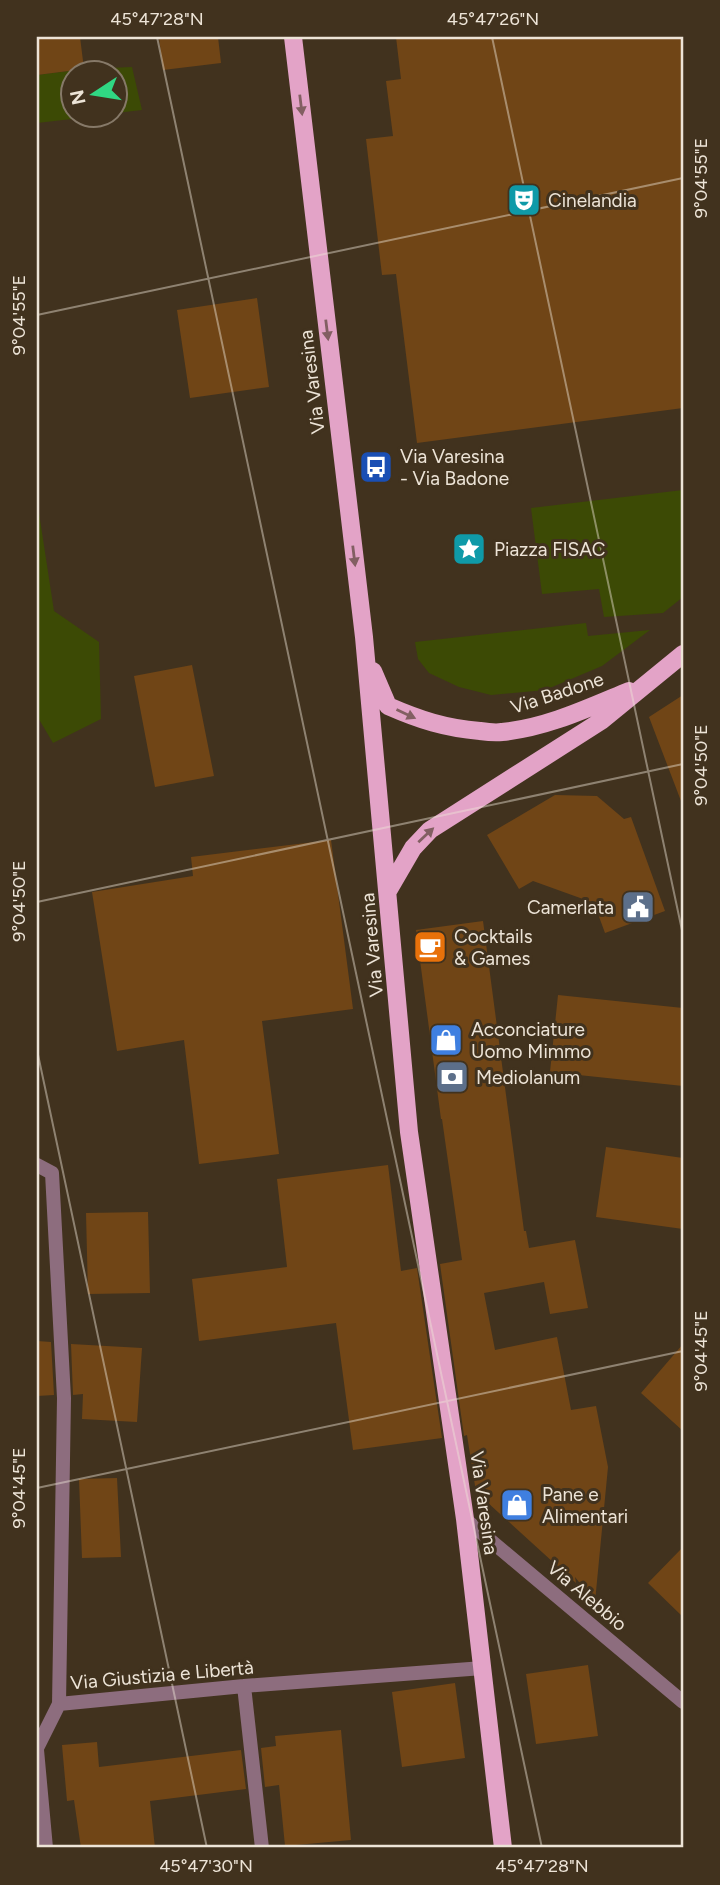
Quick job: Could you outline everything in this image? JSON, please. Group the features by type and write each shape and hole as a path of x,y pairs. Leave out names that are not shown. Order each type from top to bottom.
{"main road":[{"name":"Via Varesina","path":"293,37 364,637 409,1132 466,1520 503,1848"},
{"name":"Via Badone","path":"364,637 375,678 388,706 417,719 456,729 500,733 538,726 584,710 646,683"},
{"name":"Via Badone","path":"388,891 413,848 430,830 601,721 683,654"}],"street":[{"name":"Via Giustizia e Libertà","path":"37,1165 52,1173 64,1398 58,1704 244,1686 482,1668"},
{"name":"Via Alebbio","path":"466,1520 683,1702"},
{"path":"244,1686 262,1848"},
{"path":"46,1848 37,1749 58,1704"}],"green space":[{"path":"132,67 142,110 130,111"},
{"path":"60,72 60,120 37,123 37,75"},
{"path":"683,490 683,597 663,613 604,617 599,589 542,594 531,508"},
{"path":"37,500 54,611 99,642 101,719 53,743 37,716"},
{"path":"586,623 588,636 650,630 602,666 545,690 491,695 459,687 429,673 418,659 415,642"}],"building":[{"path":"37,37 80,37 83,60 60,60 60,72 37,75"},
{"path":"159,37 218,37 221,63 163,70"},
{"path":"396,37 683,37 683,408 417,443 396,274 382,275 366,139 393,136 386,81 401,79"},
{"path":"257,298 269,387 190,398 177,310"},
{"path":"192,665 214,776 155,787 134,676"},
{"path":"683,695 683,800 681,801 649,717"},
{"path":"555,795 597,796 624,819 631,817 665,911 605,933 594,903 533,881 519,889 487,835"},
{"path":"331,840 353,1009 262,1021 279,1154 199,1164 184,1040 117,1051 92,892 193,876 191,857"},
{"path":"483,921 524,1231 529,1248 575,1240 588,1308 550,1314 544,1282 484,1293 495,1350 557,1337 571,1410 596,1406 608,1467 595,1602 575,1577 576,1583 476,1492 467,1435 464,1436 440,1264 462,1260 416,930"},
{"path":"558,995 683,1008 683,1086 550,1072"},
{"path":"606,1147 683,1158 683,1229 596,1217"},
{"path":"388,1165 401,1271 417,1268 442,1438 353,1450 336,1323 199,1341 192,1279 287,1267 277,1179"},
{"path":"148,1212 150,1293 88,1294 86,1213"},
{"path":"37,1341 51,1342 54,1395 37,1396"},
{"path":"71,1344 142,1348 137,1422 82,1419 83,1394 73,1395"},
{"path":"683,1344 683,1431 641,1393"},
{"path":"117,1478 121,1557 82,1558 79,1479"},
{"path":"683,1547 683,1617 648,1583"},
{"path":"588,1665 598,1736 536,1744 526,1674"},
{"path":"455,1683 465,1758 402,1767 392,1692"},
{"path":"341,1730 351,1840 285,1846 279,1785 265,1787 261,1748 276,1746 275,1736"},
{"path":"97,1742 99,1767 241,1750 246,1789 150,1801 155,1848 81,1848 74,1800 67,1801 62,1745"}],"place":[{"name":"Cinelandia","path":"524,200"},
{"name":"Via Varesina - Via Badone","path":"376,467"},
{"name":"Piazza FISAC","path":"469,549"},
{"name":"Camerlata","path":"638,907"},
{"name":"Cocktails & Games","path":"430,947"},
{"name":"Acconciature Uomo Mimmo","path":"446,1040"},
{"name":"Mediolanum","path":"452,1077"},
{"name":"Pane e Alimentari","path":"517,1505"}]}
